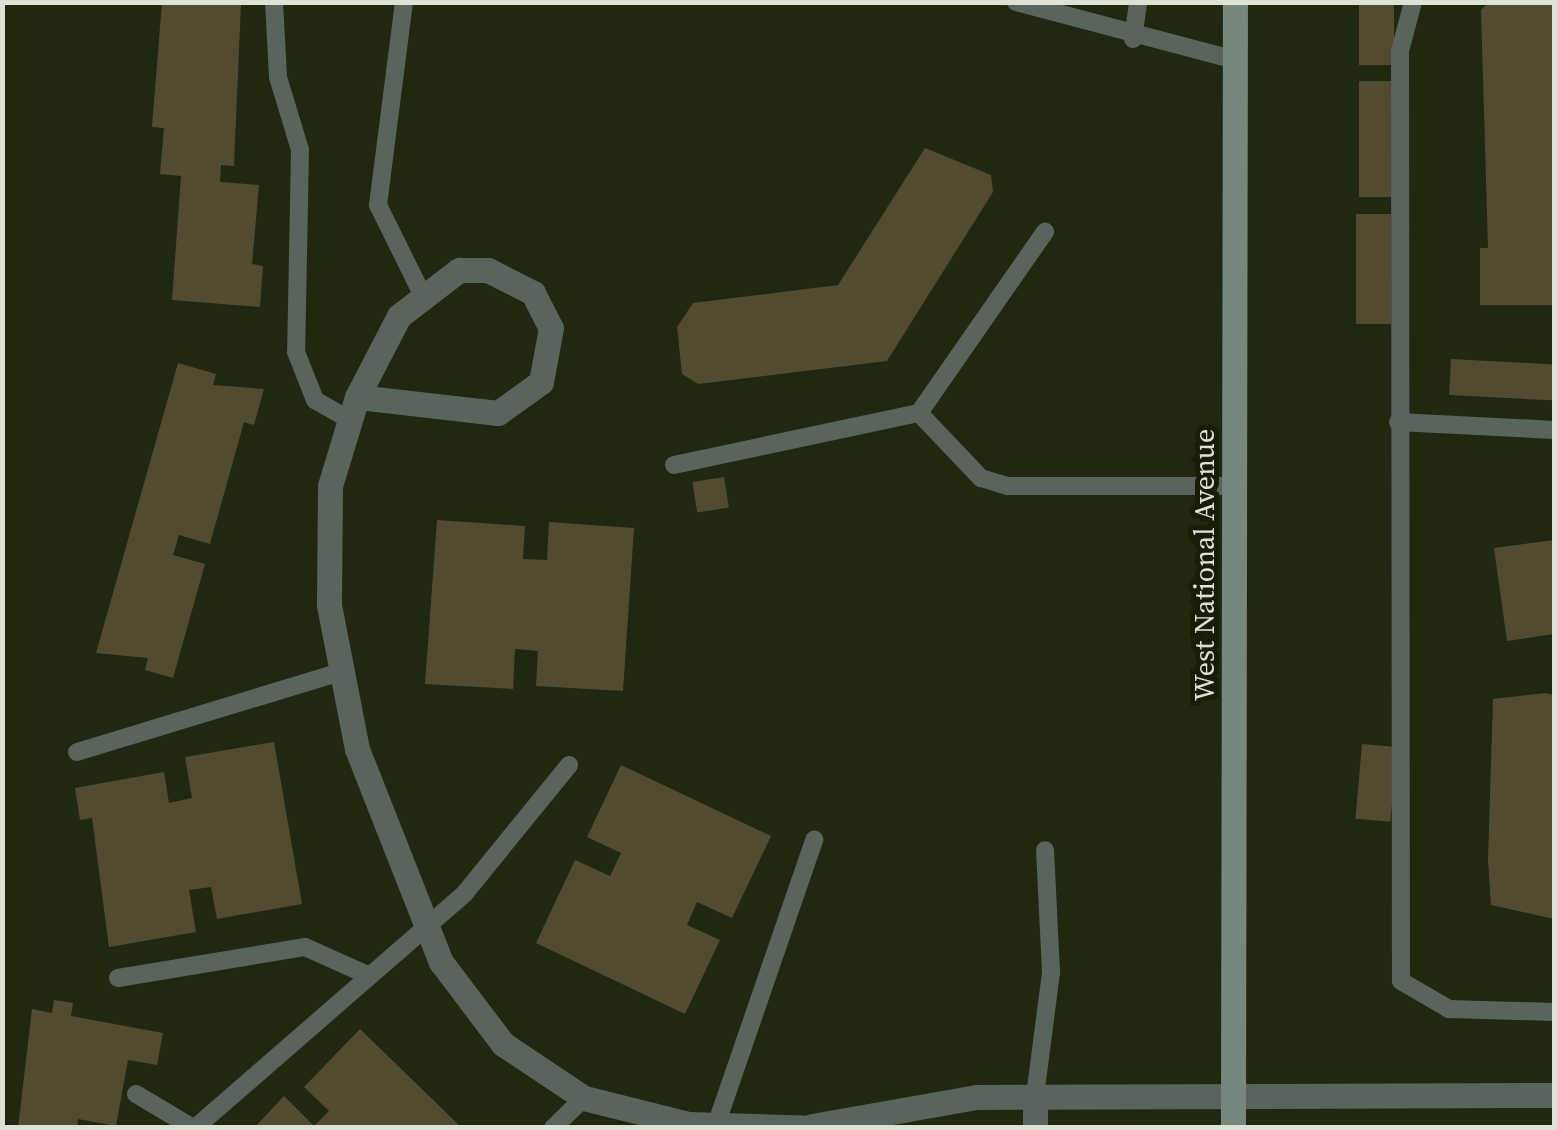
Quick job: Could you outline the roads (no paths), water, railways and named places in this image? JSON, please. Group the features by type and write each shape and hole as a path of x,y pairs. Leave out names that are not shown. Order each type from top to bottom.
{"main road":[{"name":"West National Avenue","path":"1232,1128 1235,2"}],"street":[{"path":"353,408 498,413 541,382 551,328 522,283 472,268 421,292 353,408 326,526 340,672 357,749 422,922 493,1033 584,1098 636,1115 715,1126 814,1127 1034,1096 1554,1095"},
{"path":"1034,1096 1035,1128"}],"lane":[{"path":"274,2 278,77 300,150 296,352 315,400 353,408"},
{"path":"404,2 378,206 421,292"},
{"path":"1016,2 1133,38 1235,60"},
{"path":"1133,38 1138,2"},
{"path":"1414,2 1400,51 1401,981 1450,1009 1554,1012"},
{"path":"674,466 919,414 1046,232"},
{"path":"919,414 982,478 1008,486 1234,486"},
{"path":"1398,422 1554,430"},
{"path":"77,752 340,672"},
{"path":"136,1094 194,1128 422,922 464,893 569,764"},
{"path":"715,1126 814,840"},
{"path":"1034,1096 1051,972 1045,850"},
{"path":"118,978 305,947 365,974"},
{"path":"552,1128 584,1098"}]}
